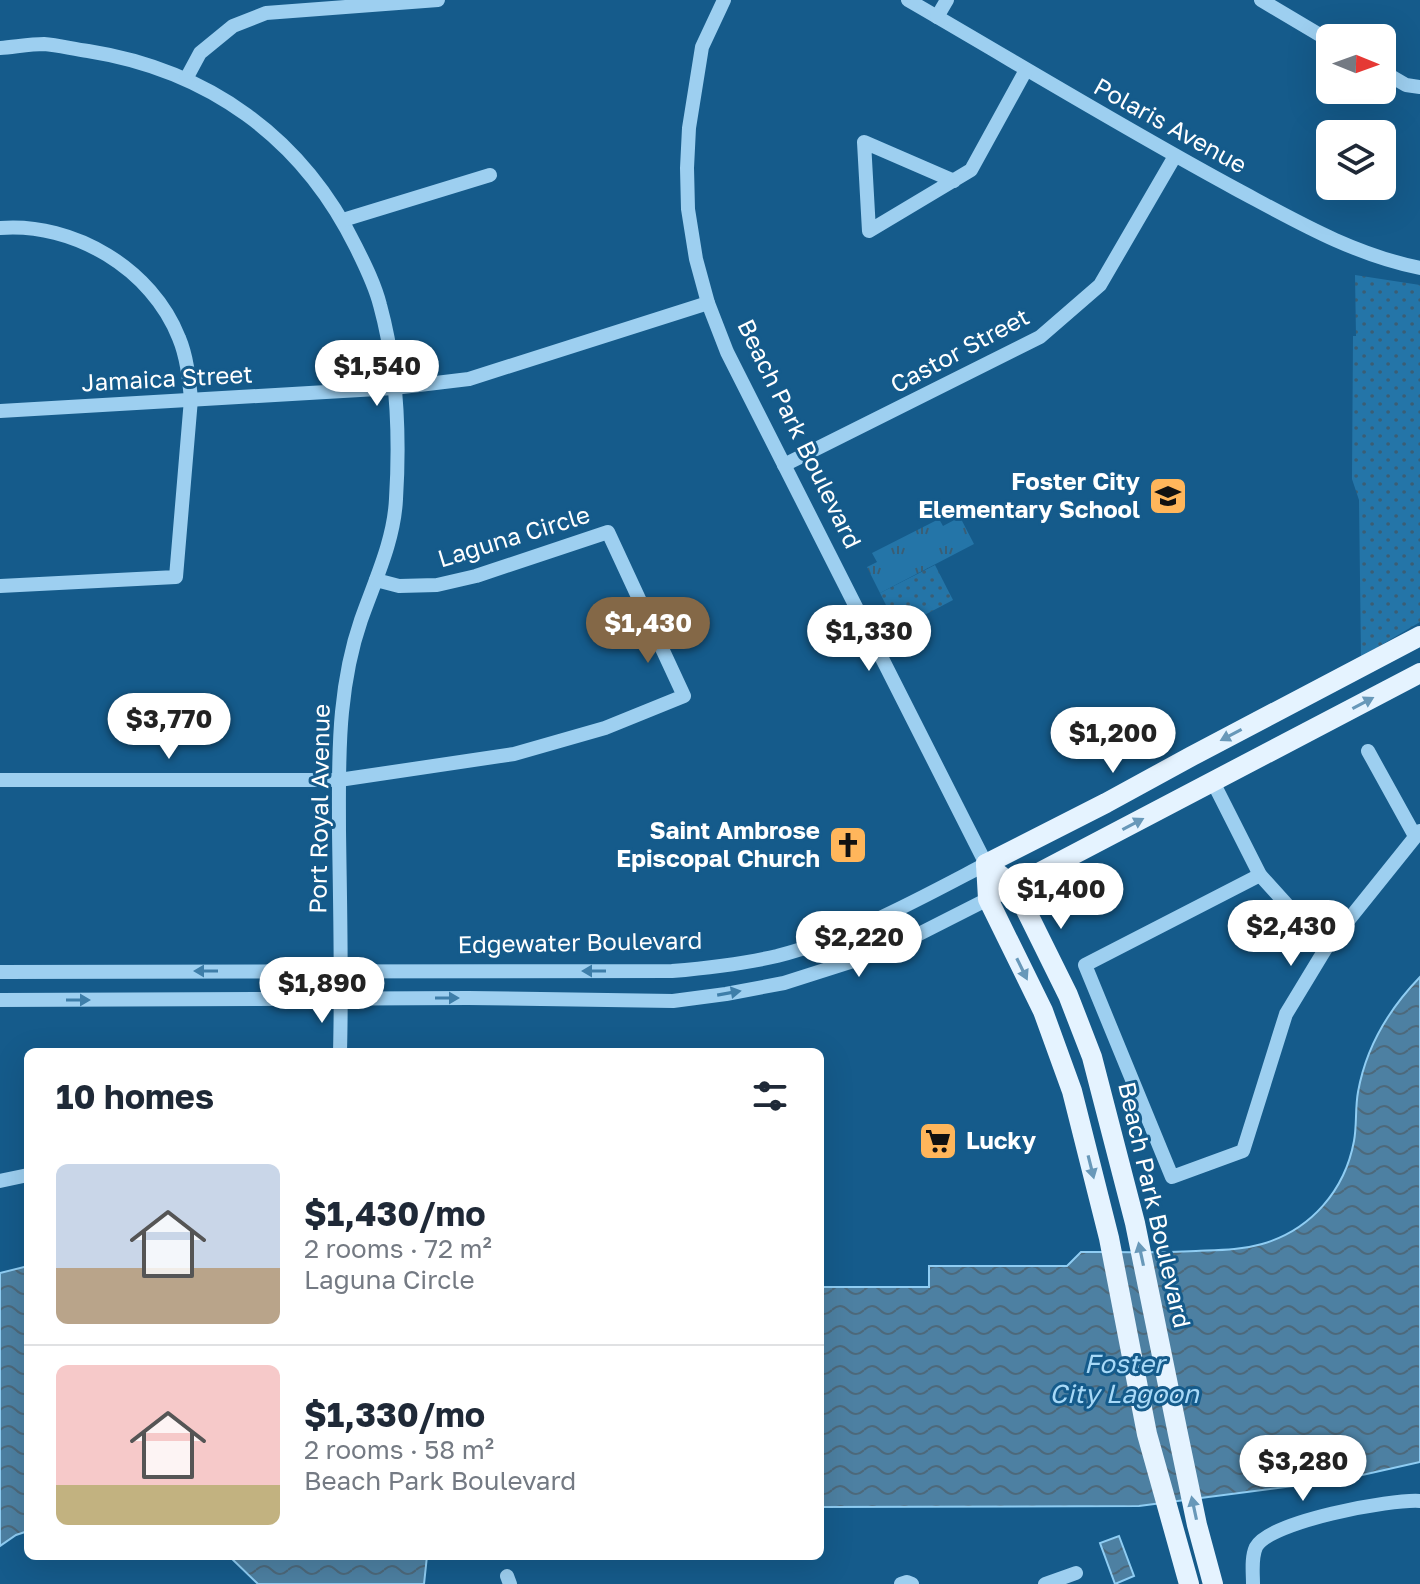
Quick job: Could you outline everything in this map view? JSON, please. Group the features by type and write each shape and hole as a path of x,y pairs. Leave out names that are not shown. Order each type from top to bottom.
{"main road":[{"name":"Edgewater Boulevard","path":"986,864 1420,636"},
{"path":"988,899 1420,673"},
{"name":"Beach Park Boulevard","path":"986,864 1014,886 1068,995 1092,1057 1135,1223 1197,1525 1213,1584"},
{"name":"Beach Park Boulevard","path":"986,864 988,899 1043,1011 1072,1091 1109,1238 1147,1434 1189,1584"}],"street":[{"path":"186,79 200,53 233,26 266,13 438,0"},
{"name":"Beach Park Boulevard","path":"724,0 702,47 689,128 688,209 696,259 708,303 727,352 986,864"},
{"name":"Polaris Avenue","path":"908,0 1175,156 1334,241 1387,261 1420,268"},
{"path":"937,17 947,0"},
{"path":"1261,0 1316,33"},
{"name":"Port Royal Avenue","path":"0,48 43,44 112,55 163,69 236,106 282,143 315,180 343,220 380,302 394,388 396,501 389,542 361,620 348,669 340,735 340,1048"},
{"path":"954,181 864,142 869,231 954,181 971,170 1026,70"},
{"path":"1396,79 1406,85 1420,87"},
{"name":"Castor Street","path":"784,465 1040,337 1100,285 1175,156"},
{"path":"343,220 490,175"},
{"path":"0,228 45,231 75,238 113,258 147,286 180,338 191,399 176,577 0,586"},
{"name":"Jamaica Street","path":"0,411 394,388 469,379 708,303"},
{"name":"Laguna Circle","path":"339,780 514,754 605,728 684,696 608,532 476,576 437,585 399,586 376,580"},
{"path":"1260,875 1085,965 1172,1177 1243,1151 1286,1014 1326,948 1418,834 1368,751"},
{"path":"0,780 339,780"},
{"path":"1213,782 1260,875 1326,948"},
{"name":"Edgewater Boulevard","path":"0,972 672,971 721,967 778,956 855,930 986,864"},
{"path":"0,1000 468,998 673,1001 784,983 875,954 988,899"},
{"path":"0,1181 24,1176"},
{"path":"1253,1584 1256,1547 1268,1535 1365,1506 1420,1501"},
{"path":"1045,1584 1076,1573"},
{"path":"901,1584 912,1584"}],"green space":[{"path":"1355,275 1420,285 1420,622 1361,657 1359,500 1352,479"},
{"path":"960,517 974,544 880,593 867,567 877,562 872,553 939,519 943,526"},
{"path":"935,565 953,600 898,629 880,593"}],"water":[{"name":"Foster City Lagoon","path":"1420,977 1420,1462 1340,1480 1139,1506 824,1507 824,1287 929,1287 929,1266 1067,1266 1081,1252 1229,1249 1280,1238 1323,1206 1343,1176 1354,1141 1362,1075 1373,1044 1398,1002"},
{"path":"24,1267 24,1532 0,1546 0,1273"},
{"path":"1119,1536 1134,1576 1115,1584 1100,1543"},
{"path":"233,1560 427,1560 424,1584 258,1584"}],"place":[{"name":"Foster City Elementary School","path":"1168,496"},
{"name":"Saint Ambrose Episcopal Church","path":"848,845"},
{"name":"Lucky","path":"938,1141"}]}
